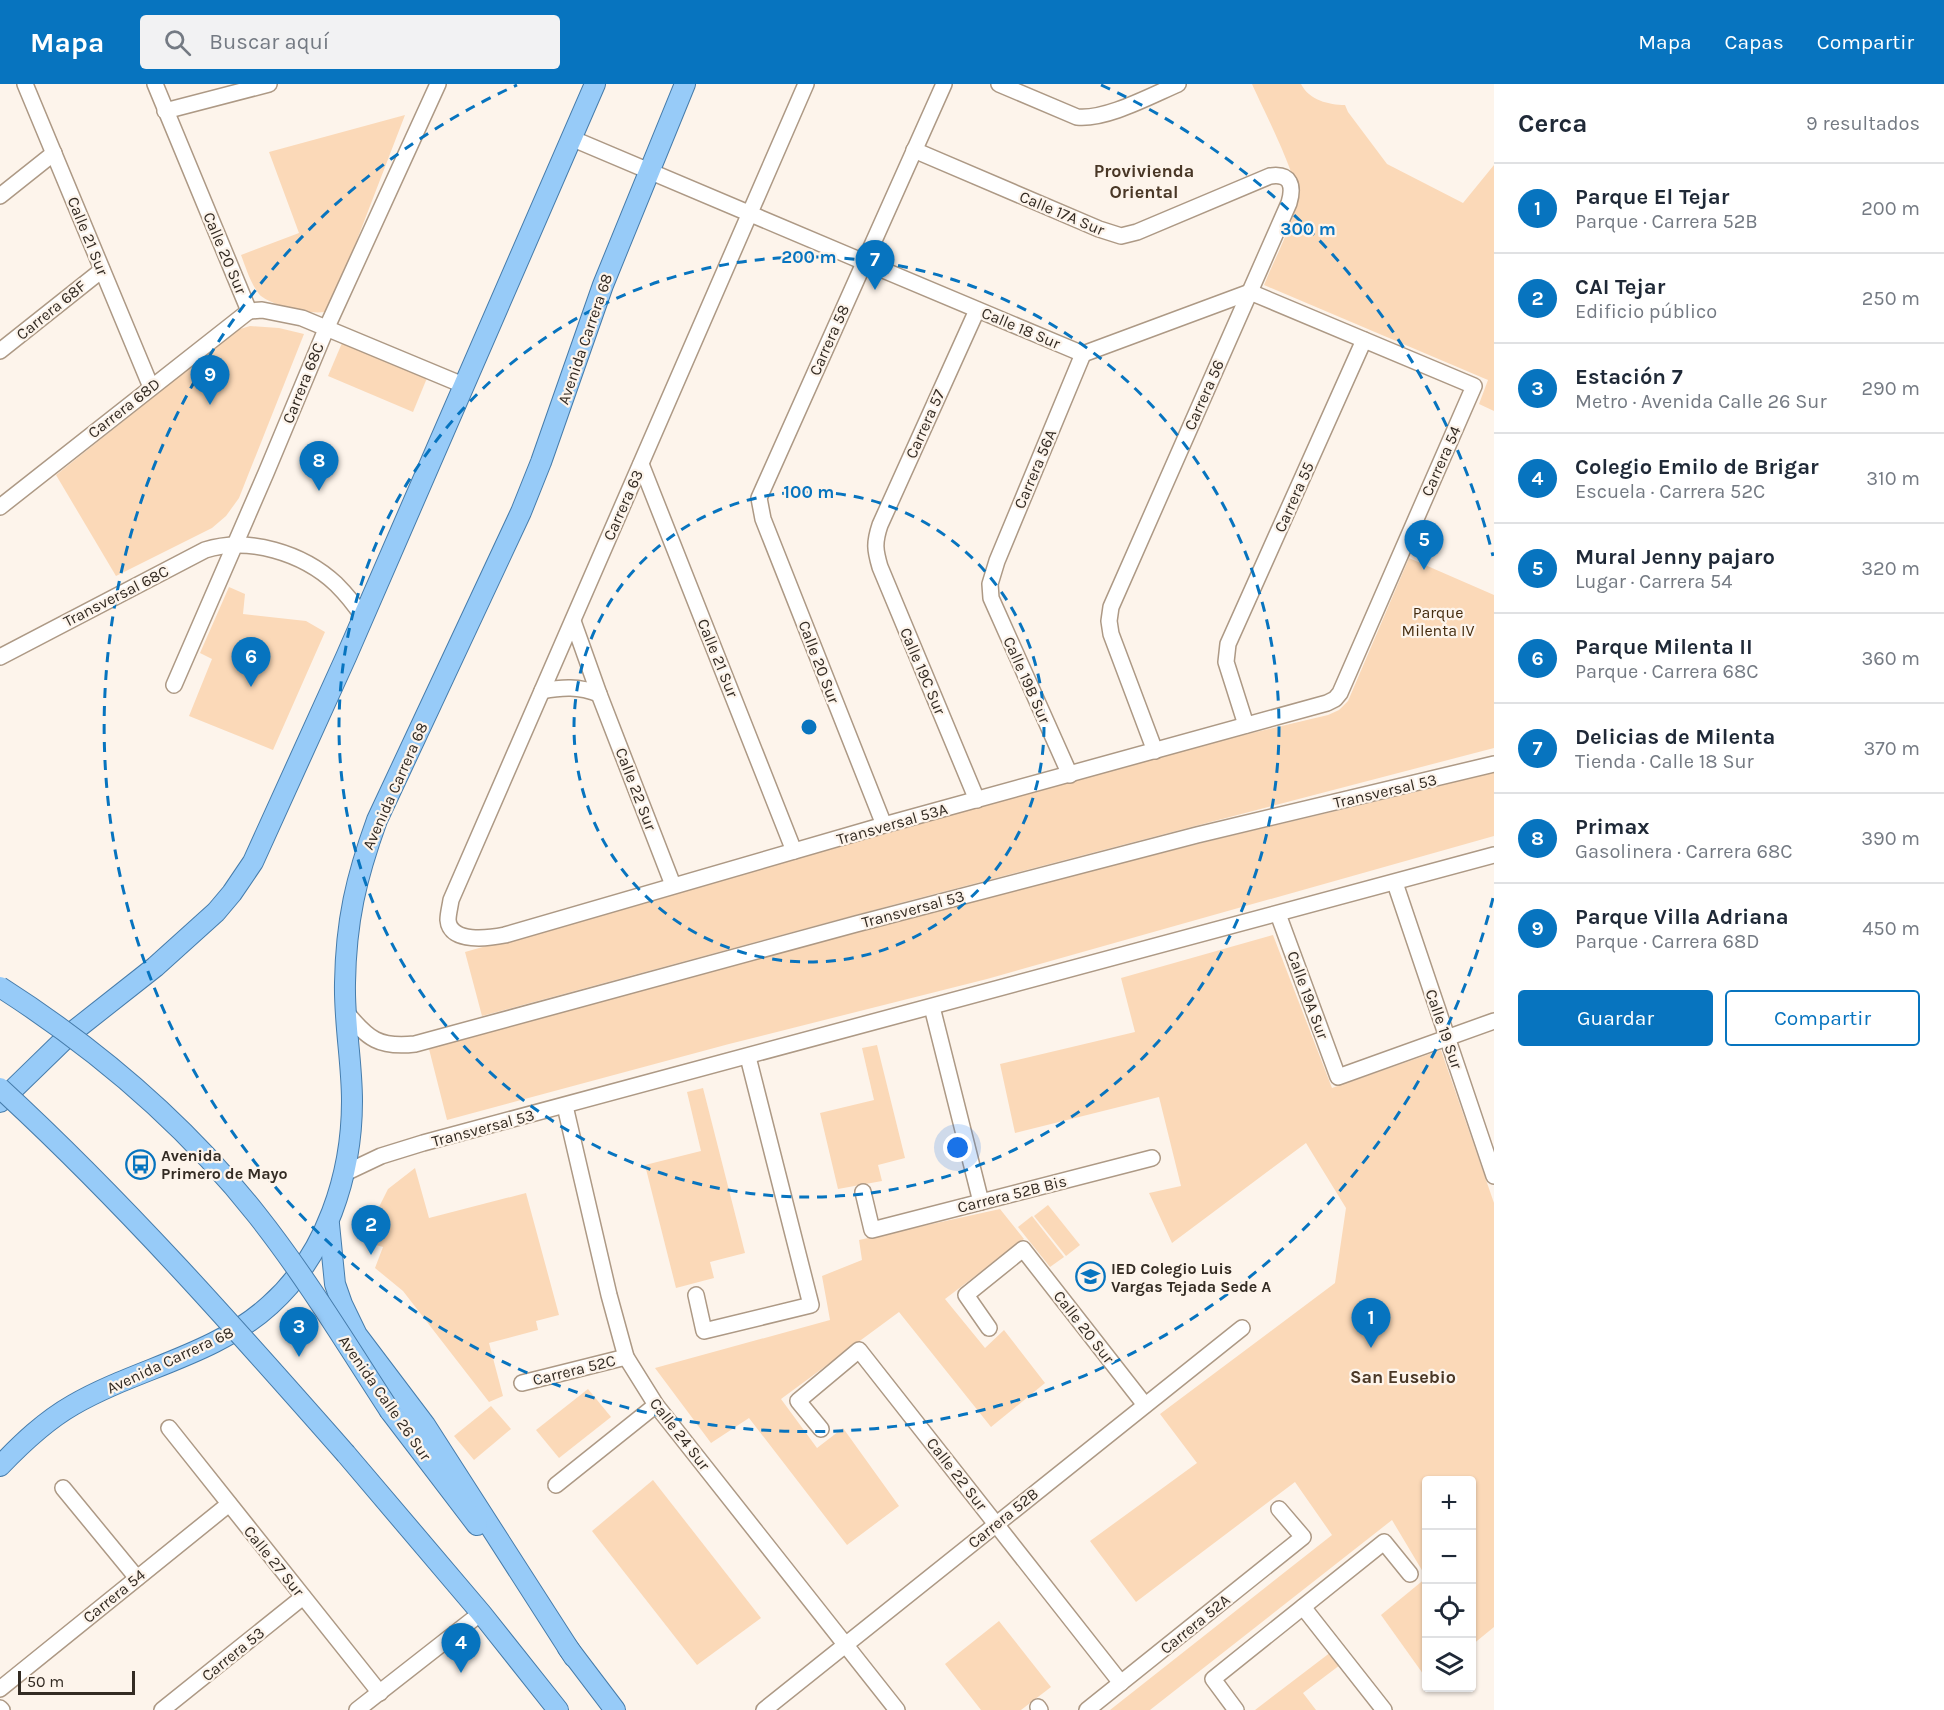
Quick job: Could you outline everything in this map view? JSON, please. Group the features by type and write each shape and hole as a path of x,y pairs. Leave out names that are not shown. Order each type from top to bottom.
{"main road":[{"path":"0,1102 70,1034 181,945 232,893 253,862 595,84"},
{"name":"Avenida Carrera 68","path":"0,1466 39,1429 74,1404 189,1355 221,1340 250,1322 270,1305 307,1264 329,1220 343,1174 352,1125 345,964 351,904 362,860 377,820 521,512 542,462 598,297 685,84"},
{"name":"Avenida Calle 26 Sur","path":"0,987 47,1017 121,1076 179,1129 223,1174 258,1216 294,1266 390,1411 615,1710"},
{"path":"0,1088 62,1146 139,1224 346,1454 481,1613 558,1710"},
{"path":"329,1220 336,1284 353,1329 431,1434 574,1656"}],"street":[{"name":"Calle 21 Sur","path":"25,84 151,387"},
{"name":"Calle 20 Sur","path":"154,84 249,311 262,310 286,314 327,327 463,385"},
{"path":"165,111 269,84"},
{"name":"Carrera 68C","path":"174,685 327,327 438,84"},
{"name":"Carrera 63","path":"450,928 448,920 451,900 806,84"},
{"name":"Carrera 58","path":"759,498 944,84"},
{"path":"999,84 1077,117 1086,118 1104,114 1178,84"},
{"name":"Calle 18 Sur","path":"571,138 1083,354"},
{"name":"Calle 17A Sur","path":"914,150 1099,230 1121,236 1137,232 1270,176 1279,175"},
{"path":"0,196 54,153"},
{"name":"Carrera 56","path":"1155,751 1111,634 1109,621 1111,607 1292,192 1291,184 1286,177 1279,175"},
{"name":"Carrera 68F","path":"0,351 102,270"},
{"path":"1083,354 1250,292 1364,340"},
{"name":"Carrera 57","path":"875,540 977,310"},
{"name":"Carrera 68D","path":"0,507 249,311"},
{"name":"Carrera 54","path":"1335,699 1340,693 1474,386 1364,340"},
{"name":"Carrera 55","path":"1246,725 1226,662 1228,644 1364,340"},
{"name":"Carrera 56A","path":"990,584 997,561 1083,354"},
{"name":"Calle 21 Sur","path":"641,464 794,851"},
{"name":"Calle 20 Sur","path":"759,498 759,508 763,519 884,825"},
{"name":"Calle 19C Sur","path":"875,540 880,567 978,800"},
{"path":"235,545 274,550 298,559 335,583 363,616"},
{"name":"Transversal 68C","path":"0,657 204,550 217,546 235,545"},
{"name":"Calle 19B Sur","path":"990,584 991,598 1070,775"},
{"name":"Calle 22 Sur","path":"573,621 673,885"},
{"path":"542,691 570,687 599,694"},
{"name":"Transversal 53A","path":"450,928 467,937 505,935 884,825 1070,775 1335,699"},
{"name":"Transversal 53","path":"346,1012 357,1026 375,1041 397,1046 415,1044 834,930 1197,835 1494,764"},
{"name":"Transversal 53","path":"343,1174 381,1155 1494,855"},
{"name":"Calle 19 Sur","path":"1395,882 1447,1037 1491,1156 1494,1176"},
{"name":"Calle 19A Sur","path":"1278,914 1338,1077 1447,1037"},
{"path":"932,1007 981,1202"},
{"path":"1447,1037 1494,1022"},
{"path":"696,1295 704,1331 811,1305 748,1057"},
{"name":"Calle 24 Sur","path":"566,1106 609,1295 626,1357 656,1405 897,1710"},
{"name":"Carrera 52B Bis","path":"863,1192 872,1230 1152,1158"},
{"name":"Calle 20 Sur","path":"989,1328 966,1295 1023,1250 1145,1405"},
{"name":"Carrera 52B","path":"764,1710 1242,1328"},
{"name":"Calle 22 Sur","path":"821,1429 798,1401 859,1350 1121,1683"},
{"name":"Carrera 52C","path":"522,1383 626,1357"},
{"path":"556,1485 656,1405"},
{"name":"Calle 27 Sur","path":"169,1428 380,1693"},
{"path":"63,1488 137,1578"},
{"name":"Carrera 54","path":"0,1689 229,1504"},
{"name":"Carrera 52A","path":"1087,1710 1303,1537 1279,1509"},
{"path":"1236,1710 1212,1679 1384,1542 1410,1574"},
{"name":"Carrera 53","path":"162,1710 303,1597"},
{"path":"1303,1607 1384,1710"},
{"path":"357,1710 481,1613"}],"green space":[{"path":"1252,84 1301,84 1314,98 1332,104 1345,105 1387,164 1463,203 1494,165 1494,411 1479,404 1488,380 1264,285 1287,231 1297,199 1286,160"},
{"path":"405,115 330,310 305,311 282,306 264,298 253,285 241,255 299,233 269,152"},
{"path":"250,326 279,328 304,334 239,498 226,516 212,528 116,576 56,475 237,330"},
{"path":"342,343 427,378 413,412 328,376"},
{"name":"Parque Milenta IV","path":"1409,558 1494,595 1494,748 904,902 482,1016 465,952 1163,754 1328,715 1339,710 1348,701"},
{"path":"229,587 245,594 243,614 306,621 325,632 273,750 189,716 212,659 200,653"},
{"path":"1494,772 1494,836 987,979 729,1044 447,1120 429,1049 710,969 899,919"},
{"path":"1273,935 1332,1088 1441,1050 1494,1203 1494,1627 1476,1642 1476,1476 1422,1476 1422,1570 1392,1520 1150,1710 1110,1710 1332,1535 1295,1482 1136,1602 1090,1541 1197,1463 1160,1414 1335,1283 1346,1208 1306,1143 1172,1243 1149,1193 1181,1186 1159,1097 1015,1133 1000,1064 1135,1032 1121,978"},
{"path":"877,1045 905,1158 878,1165 882,1181 838,1189 820,1113 874,1100 862,1048"},
{"path":"703,1088 745,1253 710,1262 714,1278 676,1288 645,1165 701,1151 687,1092"},
{"path":"415,1168 429,1218 526,1193 559,1315 536,1321 538,1330 489,1343 503,1396 489,1402 403,1291 375,1268 383,1247 366,1242 376,1213 388,1189"},
{"path":"1048,1205 1080,1245 1066,1256 1034,1216"},
{"path":"1000,1209 1024,1239 945,1299 985,1348 1004,1330 1045,1383 991,1427 899,1312 781,1399 817,1448 843,1428 899,1506 847,1545 749,1418 711,1443 655,1368 830,1320 822,1276 862,1260 859,1240"},
{"path":"1032,1216 1064,1257 1050,1267 1018,1227"},
{"path":"588,1389 611,1417 559,1458 536,1430"},
{"path":"491,1406 511,1429 474,1460 454,1436"},
{"path":"653,1480 761,1618 697,1665 592,1531"},
{"path":"1422,1581 1422,1672 1381,1615"},
{"path":"999,1621 1051,1687 1021,1710 981,1710 945,1664"},
{"path":"1331,1652 1340,1665 1303,1693 1316,1710 1255,1710"}],"place":[{"name":"Delicias de Milenta","path":"875,290"},
{"name":"Parque Villa Adriana","path":"210,405"},
{"name":"Primax","path":"319,491"},
{"name":"Mural Jenny pajaro","path":"1424,570"},
{"name":"Parque Milenta II","path":"251,687"},
{"name":"Avenida Primero de Mayo","path":"140,1164"},
{"name":"CAI Tejar","path":"371,1255"},
{"name":"IED Colegio Luis Vargas Tejada Sede A","path":"1090,1277"},
{"name":"Parque El Tejar","path":"1371,1348"},
{"name":"Estación 7","path":"299,1357"},
{"name":"Colegio Emilo de Brigar","path":"461,1673"}],"district":[{"name":"Provivienda Oriental","path":"1144,181"},
{"name":"San Eusebio","path":"1403,1377"}]}
